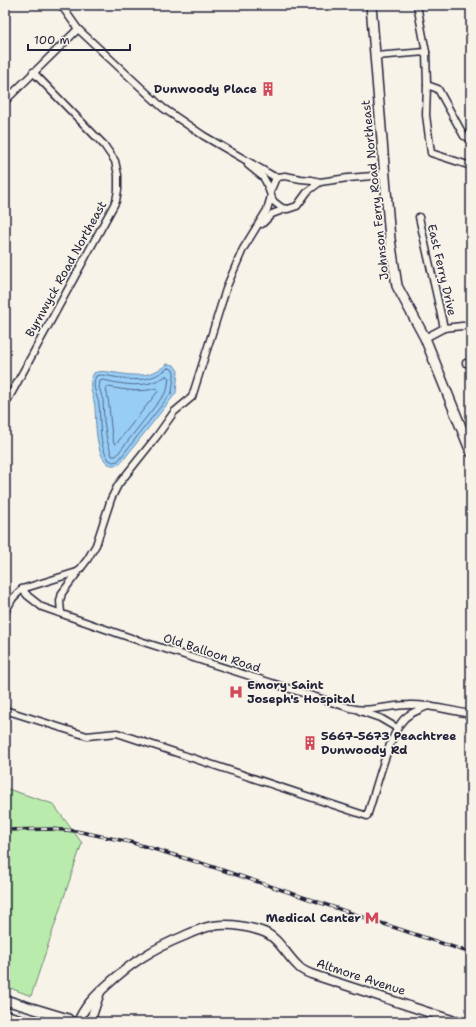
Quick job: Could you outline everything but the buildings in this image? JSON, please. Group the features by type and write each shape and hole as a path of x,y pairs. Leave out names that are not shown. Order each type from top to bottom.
{"main road":[{"name":"Johnson Ferry Road Northeast","path":"371,5 390,239 397,286 425,338 471,452"},
{"path":"5,1000 68,1019 70,1022"},
{"path":"5,1015 27,1022"}],"street":[{"path":"60,5 78,29 163,108 183,123 241,159 278,177 290,176 320,182 385,175"},
{"path":"424,5 417,5 426,52 426,115 431,153 471,166"},
{"path":"5,101 78,29"},
{"path":"375,56 426,52"},
{"name":"Byrnwyck Road Northeast","path":"5,405 116,201 118,190 118,175 115,161 104,145 33,72"},
{"path":"427,85 438,88 464,136 471,138"},
{"path":"241,159 263,177 276,204 285,209"},
{"path":"61,613 60,601 62,593 87,560 96,545 111,499 118,485 174,412 192,397 228,286 243,249 267,210 272,184 278,177"},
{"path":"254,232 272,214 297,206 308,191 320,182"},
{"name":"East Ferry Drive","path":"419,217 444,328"},
{"path":"425,338 444,328 471,325"},
{"path":"5,612 13,598 22,589 77,572"},
{"name":"Old Balloon Road","path":"22,589 42,607 140,641 354,709 429,705 471,714"},
{"path":"5,710 87,736 117,733 367,816 397,728 411,713 429,705"},
{"path":"354,709 380,718 397,728"},
{"name":"Altmore Avenue","path":"78,1022 87,1004 140,958 162,945 194,932 212,926 228,924 263,931 273,937 299,968 311,974 458,1022"},
{"path":"90,1022 100,992"}],"green space":[{"path":"5,788 53,804 82,843 31,996 5,986"}],"water":[{"path":"167,364 174,365 178,371 176,393 120,464 112,465 106,462 101,455 98,445 95,408 91,390 91,382 94,373 105,372 143,375 155,372"}],"railway":[{"path":"5,830 51,829 76,831 130,842 204,864 471,953"}],"place":[{"name":"Dunwoody Place","path":"268,89"},
{"name":"Emory Saint Joseph's Hospital","path":"236,692"},
{"name":"5667-5673 Peachtree Dunwoody Rd","path":"310,743"},
{"name":"Medical Center","path":"372,918"}]}
